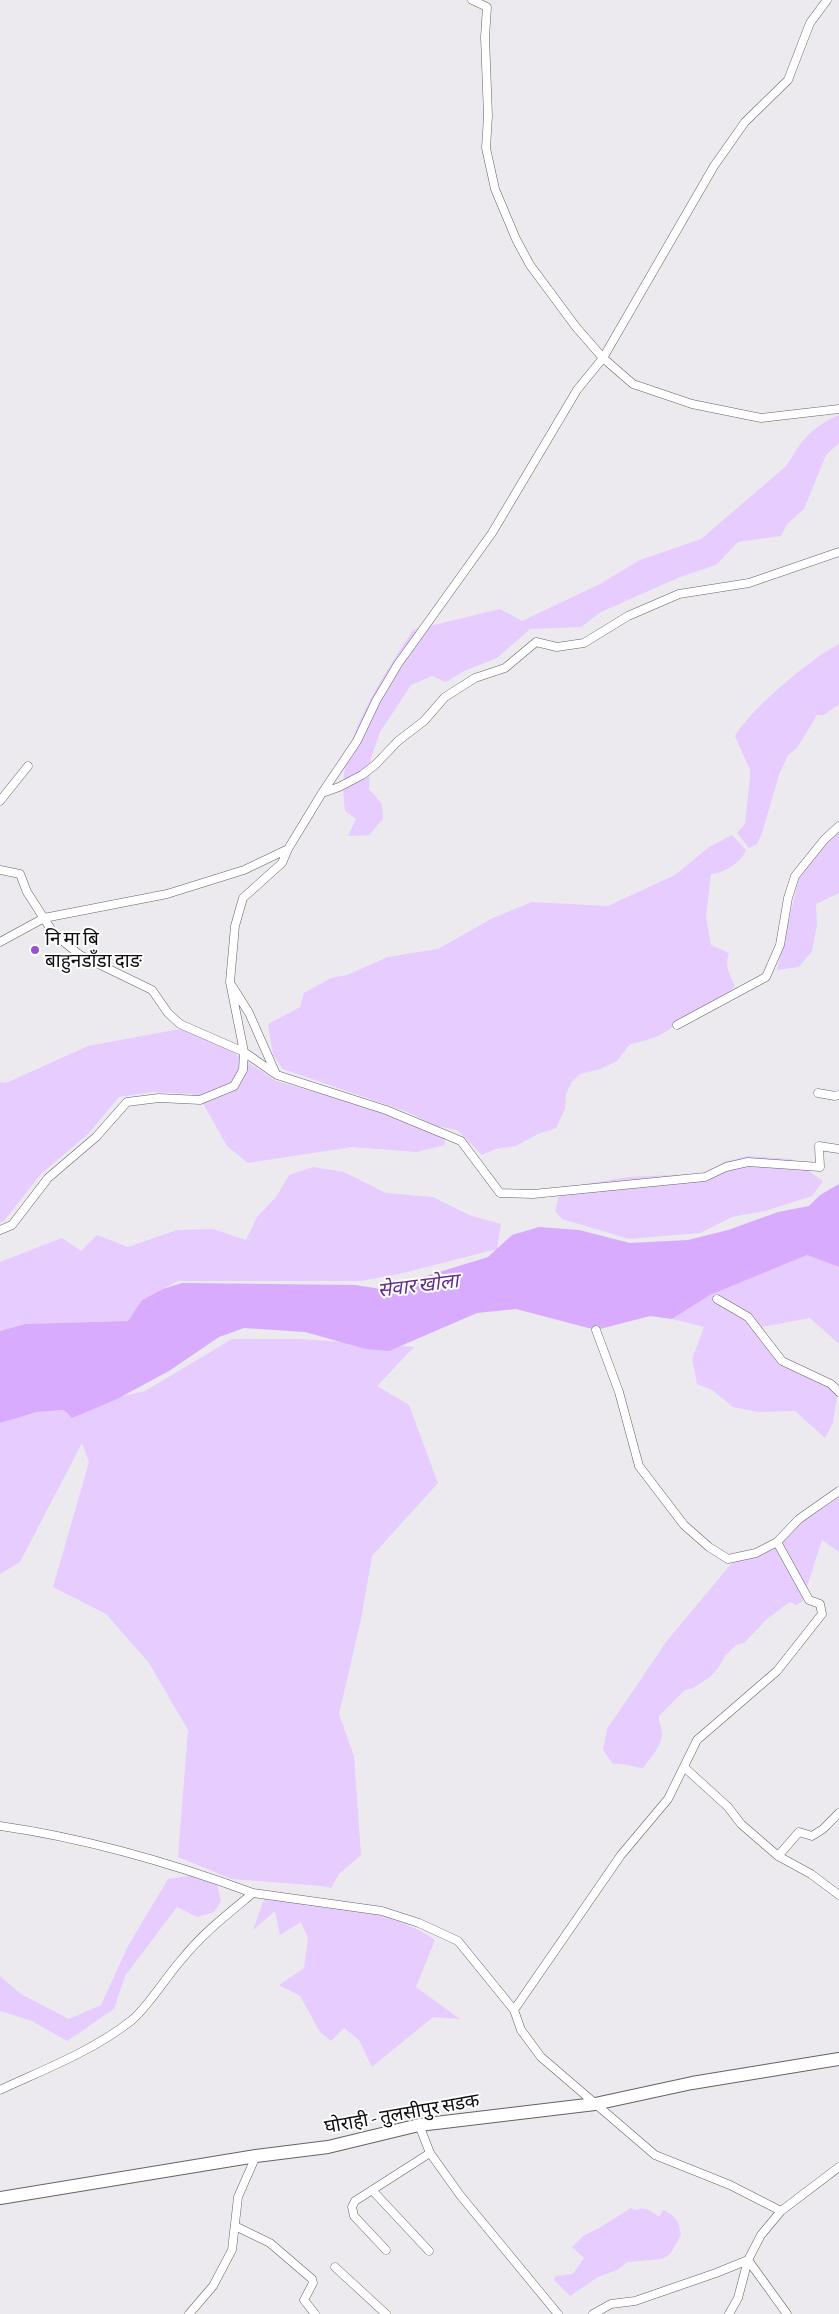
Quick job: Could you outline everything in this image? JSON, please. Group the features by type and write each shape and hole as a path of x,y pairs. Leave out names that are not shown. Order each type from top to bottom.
{"main road":[{"name":"घोराही - तुलसीपुर सडक","path":"0,2198 328,2146 419,2126 595,2104 692,2083 839,2059"}],"street":[{"path":"472,0 487,7 485,37 488,116 486,148 495,189 516,239 530,265 576,327 603,358 632,384 692,404 761,418 839,409"},
{"path":"0,1230 12,1225 48,1178 96,1137 127,1102 159,1098 200,1100 234,1086 243,1070 244,1052 230,982 235,926 243,898 282,864 288,849 322,793 357,741 376,701 398,664 492,533 577,390 603,358 714,166 745,122 788,80 810,23 827,0"},
{"path":"322,793 339,787 375,765 398,741 424,720 445,697 475,678 505,668 536,642 557,647 584,643 628,616 679,594 749,583 839,552"},
{"path":"0,801 28,766"},
{"path":"677,1024 740,993 766,977 780,945 788,898 796,876 824,840 839,826"},
{"path":"0,942 44,918 167,894 244,870 288,849"},
{"path":"2,870 20,874 27,892 54,934 80,955 152,990 168,1013 180,1024 244,1052 277,1075 386,1110 461,1141 500,1193 533,1194 705,1177 726,1167 748,1162 820,1167 819,1146 839,1149"},
{"path":"230,982 250,1013 277,1075"},
{"path":"818,1093 839,1095"},
{"path":"716,1300 748,1317 782,1361 832,1384 839,1392"},
{"path":"596,1330 619,1392 639,1466 684,1525 709,1548 728,1559 756,1553 777,1542 799,1519 839,1491"},
{"path":"514,2010 621,1855 668,1799 696,1740 777,1671 822,1614 820,1604 809,1600 777,1542"},
{"path":"684,1767 728,1807 741,1824 778,1856 811,1874 839,1895"},
{"path":"778,1856 799,1832 812,1836 823,1829 839,1813"},
{"path":"0,1826 44,1834 190,1870 253,1893 382,1911 419,1923 458,1941 514,2010 521,2030 541,2057 655,2155 730,2185 781,2212"},
{"path":"0,2090 78,2054 107,2038 134,2019 184,1956 207,1931 253,1893"},
{"path":"419,2126 430,2153 460,2195 558,2314"},
{"path":"386,2250 354,2216 352,2207 356,2201 430,2153"},
{"path":"190,2314 213,2286 232,2250 238,2197 256,2156"},
{"path":"728,2314 738,2298 748,2260 761,2235 781,2212 839,2167"},
{"path":"372,2190 429,2251"},
{"path":"235,2226 270,2244 312,2279 313,2283 304,2300 315,2314"},
{"path":"593,2314 611,2304 635,2300 716,2273 748,2260"},
{"path":"748,2260 787,2314"},
{"path":"335,2268 386,2314"}],"shaded area":[{"path":"839,415 839,443 826,455 804,509 787,524 781,536 738,542 716,565 680,577 601,612 581,627 530,629 497,658 464,671 446,682 432,676 411,685 380,732 371,758 369,789 382,804 383,819 369,835 348,836 356,819 345,811 344,797 345,768 353,737 385,674 413,630 500,609 522,621 598,585 640,560 701,539 785,467 801,443 817,427"},
{"path":"839,644 839,704 824,715 817,715 797,748 788,755 779,775 762,833 757,844 749,848 737,833 745,824 750,770 735,736 767,699 813,661"},
{"path":"839,833 839,893 816,904 817,925 812,951 799,967 777,970 799,878 826,843"},
{"path":"732,835 746,850 741,859 732,866 721,872 711,874 706,917 711,945 729,953 727,966 735,986 731,991 676,1022 673,1027 662,1034 630,1044 617,1061 600,1069 580,1074 571,1083 566,1094 565,1109 556,1128 538,1134 516,1146 496,1149 482,1155 457,1130 436,1126 407,1112 283,1069 273,1055 268,1024 300,1007 304,993 331,978 347,975 388,957 438,949 493,918 532,902 608,906 675,875 709,847"},
{"path":"180,1029 213,1041 276,1081 386,1112 444,1136 445,1145 417,1152 352,1147 248,1163 227,1146 204,1105 192,1094 153,1092 119,1097 88,1134 40,1175 4,1221 0,1223 0,1082 6,1083 88,1046"},
{"path":"748,1156 791,1159 823,1181 812,1196 765,1211 732,1217 700,1233 629,1239 562,1219 555,1211 559,1196 584,1184 629,1177 714,1173 723,1162"},
{"path":"313,1167 344,1172 386,1193 433,1197 469,1215 501,1224 497,1249 399,1274 361,1281 178,1281 142,1300 128,1321 25,1324 0,1331 0,1262 62,1238 81,1251 97,1235 128,1247 177,1230 213,1229 246,1240 257,1217 277,1196 289,1175"},
{"path":"807,1255 839,1267 839,1344 810,1318 762,1327 782,1357 839,1386 833,1423 825,1438 795,1411 758,1412 733,1407 712,1390 697,1384 692,1359 704,1327 672,1319 710,1295"},
{"path":"232,1339 300,1339 414,1347 377,1386 409,1405 438,1483 372,1556 361,1619 339,1714 354,1756 361,1855 339,1874 331,1888 232,1879 178,1857 188,1730 149,1663 106,1614 53,1587 89,1462 82,1443 20,1562 0,1574 0,1423 37,1412 64,1410 145,1391"},
{"path":"839,1493 839,1552 822,1540 802,1602 796,1605 790,1602 767,1619 744,1643 736,1645 725,1656 719,1667 710,1677 693,1688 685,1690 659,1716 662,1737 656,1751 643,1768 613,1764 603,1750 607,1729 666,1642 731,1564 776,1545 814,1511"},
{"path":"195,1875 217,1884 221,1901 214,1912 197,1917 177,1907 125,1976 114,2009 67,2041 32,2021 0,2011 0,1976 21,1994 69,2019 101,2005 128,1946 168,1879"},
{"path":"267,1891 377,1914 399,1921 435,1940 416,1987 460,2019 433,2017 372,2067 359,2040 344,2028 331,2041 320,2032 300,1996 279,1985 304,1968 308,1938 301,1922 280,1935 275,1911 253,1930"},
{"path":"631,2208 648,2210 659,2217 663,2210 672,2215 678,2222 681,2235 670,2254 662,2259 627,2262 617,2270 598,2277 570,2296 554,2280 556,2276 573,2274 584,2258 572,2247 583,2236"}],"water":[{"name":"सेवार खोला","path":"839,1184 839,1267 807,1255 710,1295 672,1319 650,1316 596,1330 516,1309 477,1313 389,1351 366,1349 305,1332 244,1328 219,1337 169,1371 117,1399 72,1418 64,1410 37,1412 0,1423 0,1331 25,1324 128,1321 142,1300 163,1289 182,1283 355,1285 387,1290 488,1257 512,1235 539,1227 579,1230 630,1243 688,1240 728,1230 778,1212 809,1206 820,1195"}],"place":[{"name":"नि मा बि बाहुनडाँडा दाङ","path":"35,950"}]}
